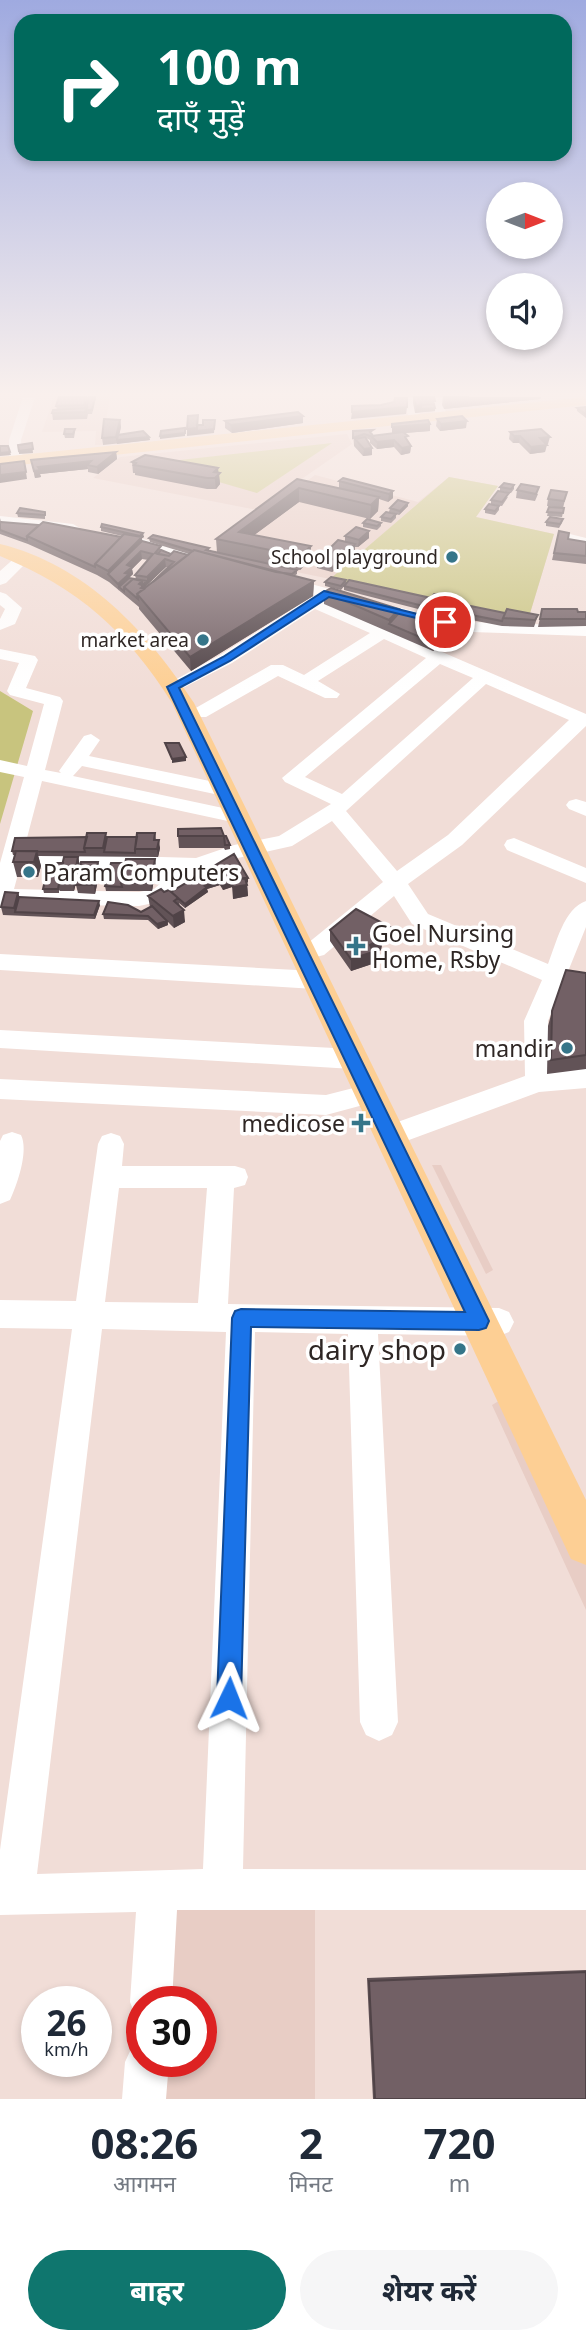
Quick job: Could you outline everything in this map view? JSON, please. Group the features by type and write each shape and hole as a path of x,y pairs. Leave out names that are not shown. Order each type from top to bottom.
{"main road":[{"path":"0,540 76,574 117,602 153,637 178,685 237,817 258,846 316,948 398,1133 489,1321 586,1544"},
{"path":"12,554 64,579 105,606 142,642 200,713 315,980 369,1094 398,1133"},
{"path":"489,1321 586,1498"}],"street":[{"path":"0,520 89,531"},
{"path":"113,536 223,566"},
{"path":"566,537 586,543"},
{"path":"0,580 12,554"},
{"path":"269,578 321,598 383,633 583,720 455,840 394,884 316,948"},
{"path":"0,597 15,608 9,621 0,625"},
{"path":"178,685 226,659 321,598 471,626 586,631"},
{"path":"305,682 383,633"},
{"path":"0,654 29,660 16,691 54,701 1,899 41,896 139,899 160,895 197,865"},
{"path":"436,656 292,778 339,806 394,884 407,897 420,919 553,975"},
{"path":"200,713 277,669 331,694"},
{"path":"12,860 197,865 258,846 285,842 339,806 484,677"},
{"path":"62,780 91,740"},
{"path":"78,759 224,790"},
{"path":"0,766 237,817"},
{"path":"514,845 586,876"},
{"path":"41,896 48,861"},
{"path":"100,897 106,861"},
{"path":"538,1082 536,1021 553,975 579,917 586,909"},
{"path":"0,962 315,980"},
{"path":"0,1039 353,1059"},
{"path":"398,1133 538,1082 586,1078"},
{"path":"0,1089 326,1105 369,1094"},
{"path":"0,1192 12,1143"},
{"path":"111,1144 7,1895 222,1889 586,1890"},
{"path":"107,1177 230,1177 222,1889"},
{"path":"0,1314 489,1321"},
{"path":"362,1320 379,1722"},
{"path":"152,1986 159,1891"},
{"path":"145,2099 146,2077"}],"shaded area":[{"path":"180,495 279,495 257,510"},
{"name":"School playground","path":"288,495 391,495 418,502 427,495 492,495 476,517 554,534 528,620 210,554"},
{"name":"School playground","path":"428,495 492,495 476,517 554,534 528,620 330,579"},
{"path":"0,691 33,711 0,824"},
{"path":"432,1165 441,1165 493,1270 486,1274"},
{"path":"507,1396 586,1563 586,1610 492,1405"},
{"path":"167,1904 315,1907 315,2099 155,2099 156,2077 217,2077 217,1986 162,1986"}],"building":[{"path":"275,495 290,495 239,532 311,546 300,556 216,539"},
{"path":"328,495 379,497 371,505"},
{"path":"495,495 507,495 502,502 491,500"},
{"path":"549,495 566,495 564,501 548,499"},
{"path":"398,500 408,503 400,511 390,508"},
{"path":"489,504 499,506 495,511 485,509"},
{"path":"549,507 564,508 563,513 547,512"},
{"path":"20,508 45,512 45,515 17,513"},
{"path":"386,512 396,514 391,519 381,517"},
{"path":"550,517 563,519 560,524 546,522"},
{"path":"367,519 381,523 377,526 363,523"},
{"path":"1,522 39,525 27,536 27,540 0,530"},
{"path":"43,522 121,537 95,567 27,536"},
{"path":"102,524 143,533 140,536 101,527"},
{"path":"356,527 369,531 359,540 345,536"},
{"path":"559,531 569,533 568,539 586,542 586,556 554,553"},
{"path":"124,534 142,537 108,571 95,564"},
{"path":"153,535 297,570 292,574 276,572 149,538"},
{"path":"338,540 355,544 344,555 327,551"},
{"path":"142,541 161,546 155,553 169,556 174,551 188,555 153,582 174,562 165,559 147,577 135,575 153,554 141,551 127,565 132,567 125,573 129,574 118,584 108,574"},
{"path":"161,550 171,554 158,554"},
{"name":"market area","path":"194,550 314,581 190,657 137,594"},
{"path":"325,557 340,561 332,568 317,564"},
{"path":"331,577 346,580 341,586 325,582"},
{"path":"129,578 147,581 142,585 142,581 133,579 124,587 124,591 119,587"},
{"path":"133,579 142,581 139,584 144,586 137,594 138,599 124,587"},
{"path":"349,580 431,598 427,607 344,586"},
{"path":"331,588 399,609 389,620 324,592"},
{"path":"434,594 451,598 446,606 427,603"},
{"path":"451,602 505,613 502,621 446,610"},
{"path":"507,609 538,615 535,620 503,618"},
{"path":"542,609 577,609 578,612 586,612 586,619 540,619"},
{"path":"399,613 453,626 434,643 389,624"},
{"path":"165,743 179,743 186,757 172,759"},
{"path":"221,828 224,836 178,836 178,829"},
{"path":"87,833 106,833 103,848 84,848"},
{"path":"137,833 155,833 154,840 159,840 157,849 135,849"},
{"path":"226,836 230,845 225,845"},
{"path":"87,837 85,852 12,851 15,838"},
{"path":"107,837 137,837 135,853 104,852"},
{"path":"16,851 37,851 34,862 13,862"},
{"path":"234,854 248,878 231,880 232,883 222,886 219,881 205,886 207,887 185,904 171,892"},
{"path":"64,857 78,857 73,883 58,883"},
{"path":"126,859 155,859 151,883 121,883"},
{"path":"81,862 98,862 96,872 79,872"},
{"path":"49,863 63,863 58,889 43,889"},
{"path":"111,863 125,863 122,887 105,886"},
{"path":"79,872 96,872 94,885 76,885"},
{"path":"245,878 247,885 233,887 231,880"},
{"path":"161,889 164,892 169,890 178,898 174,901 184,910 173,916 148,896"},
{"path":"5,892 18,893 14,908 1,907"},
{"path":"19,897 99,901 94,915 15,912"},
{"path":"108,902 128,905 141,912 152,906 167,921 157,924 148,916 103,914"},
{"path":"356,909 390,927 379,936 382,938 370,945 373,952 351,959 330,930"},
{"name":"mandir","path":"566,970 586,973 586,1055 551,1060 552,1011"},
{"path":"586,1972 586,2099 375,2099 369,1981"}],"place":[{"name":"School playground","path":"452,557"},
{"name":"market area","path":"203,640"},
{"name":"Param Computers","path":"29,872"},
{"name":"Goel Nursing Home, Rsby","path":"356,946"},
{"name":"mandir","path":"567,1048"},
{"name":"medicose","path":"361,1123"},
{"name":"dairy shop","path":"460,1349"}],"route":[{"path":"229,1698 241,1318 479,1321 173,687 226,659 328,594 419,618 445,622"}]}
